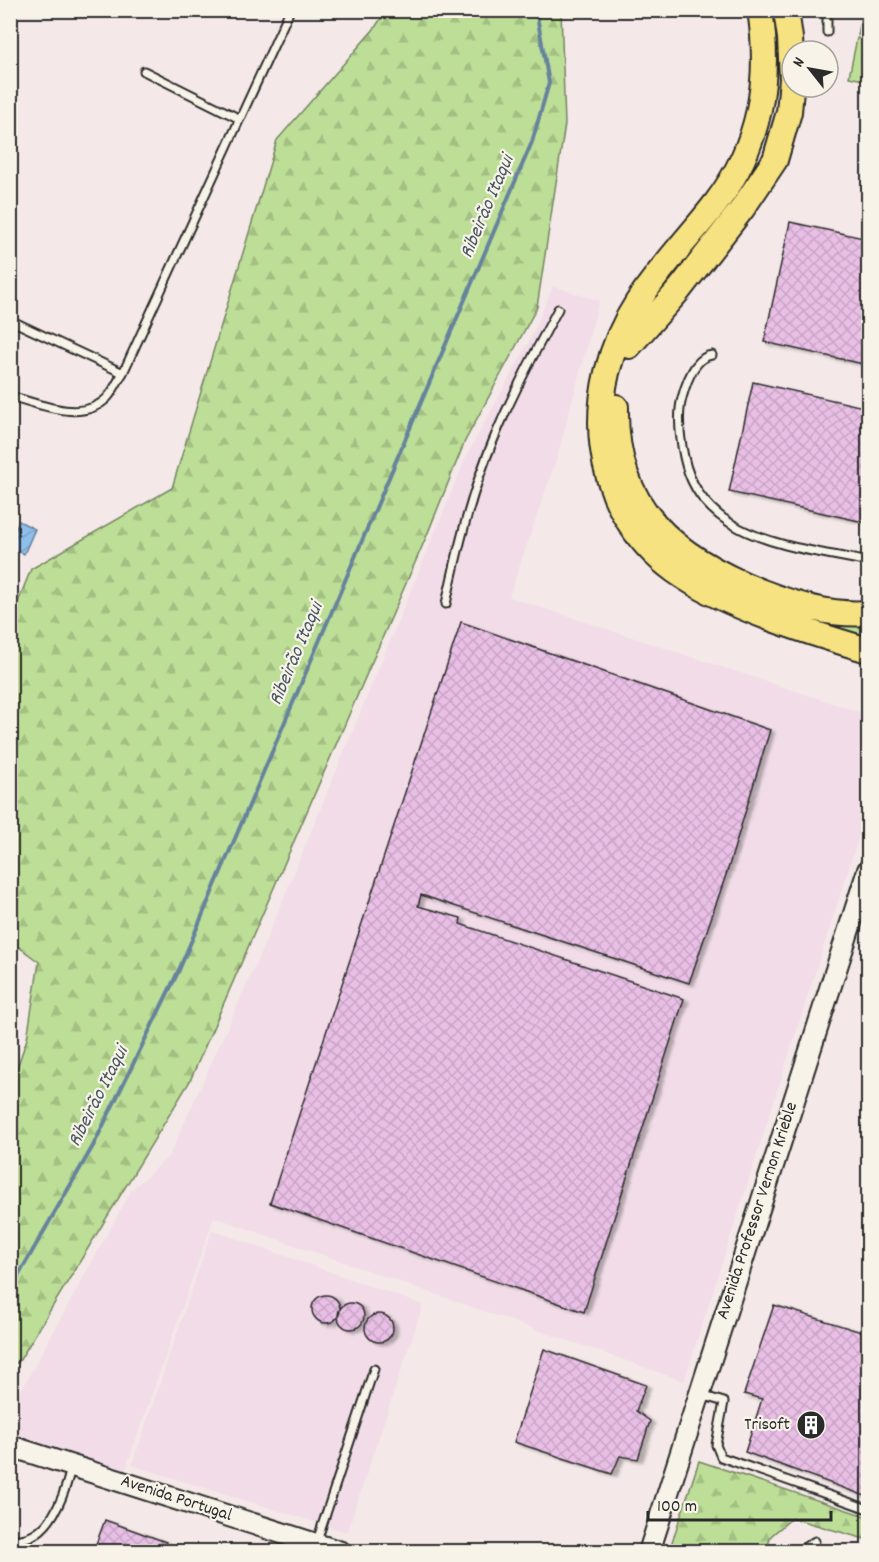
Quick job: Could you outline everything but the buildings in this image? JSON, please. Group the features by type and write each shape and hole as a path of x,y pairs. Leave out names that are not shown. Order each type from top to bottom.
{"highway":[{"path":"760,10 766,60 765,81 759,117 752,140 736,173 716,203 666,262 636,304 618,337 604,376 600,405 600,445 611,482 629,521 651,550 676,572 750,609 868,650"},
{"path":"774,10 780,44 778,103 763,154 729,208 649,312 629,346 621,370 616,430 628,479 641,506 672,544 699,563 730,579 801,605 827,611 868,613"},
{"path":"786,10 790,39"},
{"path":"629,346 679,290 742,209 775,160 789,112 790,99"},
{"path":"833,639 868,661"}],"street":[{"name":"Avenida Professor Vernon Krieble","path":"649,1551 868,870"},
{"name":"Avenida Portugal","path":"10,1446 342,1551"}],"lane":[{"path":"10,396 65,410 89,409 108,397 123,372 290,10"},
{"path":"827,10 827,32"},
{"path":"144,71 240,118"},
{"path":"446,604 472,498 492,442 517,387 558,309"},
{"path":"10,320 123,372"},
{"path":"712,355 698,363 682,399 680,427 686,469 697,492 710,510 745,532 868,562"},
{"path":"317,1544 374,1369"},
{"path":"699,1395 724,1402 716,1445 721,1457 868,1509"},
{"path":"10,1539 17,1540 41,1530 55,1515 72,1466"},
{"path":"797,1551 815,1541"}],"shaded area":[{"path":"553,286 599,301 557,457 509,597 868,715 868,808 684,1381 214,1217 125,1471 11,1433 11,1409 131,1191 170,1155 260,955 467,455 531,338"},
{"path":"212,1230 423,1305 347,1532 132,1465"}],"green space":[{"path":"386,11 561,11 565,124 537,307 465,441 427,535 190,1081 18,1363 11,1362 11,1085 27,1039 39,962 11,941 11,620 31,569 172,488 277,140 374,29"},
{"path":"863,11 868,11 868,37 858,35"},
{"path":"857,38 868,40 868,81 849,77"},
{"path":"808,621 868,623 868,640"},
{"path":"699,1461 868,1517 868,1540 792,1518 771,1536 766,1551 669,1551"}],"water":[{"path":"19,521 35,529 24,554 11,548 11,540"}],"waterway":[{"name":"Ribeirão Itaqui","path":"10,1290 93,1146 179,970 532,142 549,83 536,10"}],"place":[{"name":"Trisoft","path":"811,1425"}]}
